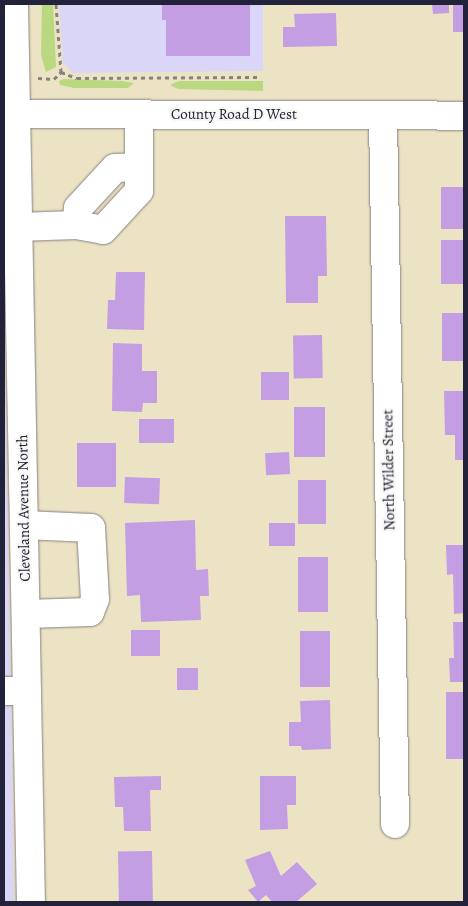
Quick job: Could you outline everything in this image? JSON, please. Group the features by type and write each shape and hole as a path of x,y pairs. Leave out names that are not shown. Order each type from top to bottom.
{"street":[{"name":"Cleveland Avenue North","path":"14,4 10,114 18,227 26,614 16,691 31,902"},
{"name":"County Road D West","path":"10,114 464,116"},
{"path":"18,227 76,225 78,208 115,168 139,167 139,114"},
{"name":"North Wilder Street","path":"383,116 395,824"},
{"path":"24,525 91,528 95,598 90,612 26,614"}],"path":[{"path":"54,79 60,72 56,4"},
{"path":"60,72 77,78 260,77"}],"shaded area":[{"path":"59,4 263,4 263,71 72,73 63,63"},
{"path":"4,316 14,902 4,902"}],"green space":[{"path":"42,4 53,4 56,67 46,72 41,55"},
{"path":"64,79 134,83 128,88 74,88 60,85 59,81"},
{"path":"179,81 263,81 263,91 178,89 170,85"}],"building":[{"path":"162,4 250,4 250,56 166,56 166,20 162,20"},
{"path":"432,4 449,4 449,13 433,14"},
{"path":"453,4 464,4 464,32 453,32"},
{"path":"336,13 337,46 283,47 283,27 295,27 294,14"},
{"path":"441,187 464,187 464,229 441,229"},
{"path":"285,216 326,216 327,276 318,276 318,303 286,303"},
{"path":"441,240 464,240 464,284 441,284"},
{"path":"116,272 145,272 144,330 107,329 108,300 115,300"},
{"path":"442,313 464,313 464,361 442,361"},
{"path":"322,335 323,378 294,378 293,336"},
{"path":"113,343 142,344 142,371 157,371 157,403 143,403 142,412 112,411"},
{"path":"261,372 289,372 289,400 261,400"},
{"path":"444,391 464,391 464,460 455,460 455,435 445,435"},
{"path":"294,407 325,407 325,457 294,457"},
{"path":"139,419 174,419 174,443 139,443"},
{"path":"77,443 116,443 116,487 77,487"},
{"path":"289,452 290,474 266,475 265,453"},
{"path":"125,477 160,478 159,504 124,503"},
{"path":"298,480 326,480 326,524 298,524"},
{"path":"195,520 196,570 208,569 209,596 200,596 201,620 141,622 140,595 127,596 125,523"},
{"path":"269,523 295,523 295,546 269,546"},
{"path":"446,545 464,545 464,613 454,614 453,574 447,575"},
{"path":"298,557 328,557 328,612 298,612"},
{"path":"453,622 464,622 464,682 450,682 449,658 454,658"},
{"path":"131,630 160,630 160,656 131,656"},
{"path":"300,631 330,631 330,687 300,687"},
{"path":"177,668 198,668 198,690 177,690"},
{"path":"446,692 464,692 464,759 446,759"},
{"path":"330,700 331,749 302,750 301,746 289,746 289,722 301,722 300,701"},
{"path":"161,776 161,790 150,790 151,831 124,831 123,807 115,807 114,777"},
{"path":"260,776 296,776 296,805 287,805 288,829 260,830"},
{"path":"152,851 153,902 119,902 118,852"},
{"path":"270,851 281,876 297,862 317,884 296,902 272,902 266,895 258,902 248,890 256,886 245,860"}]}
